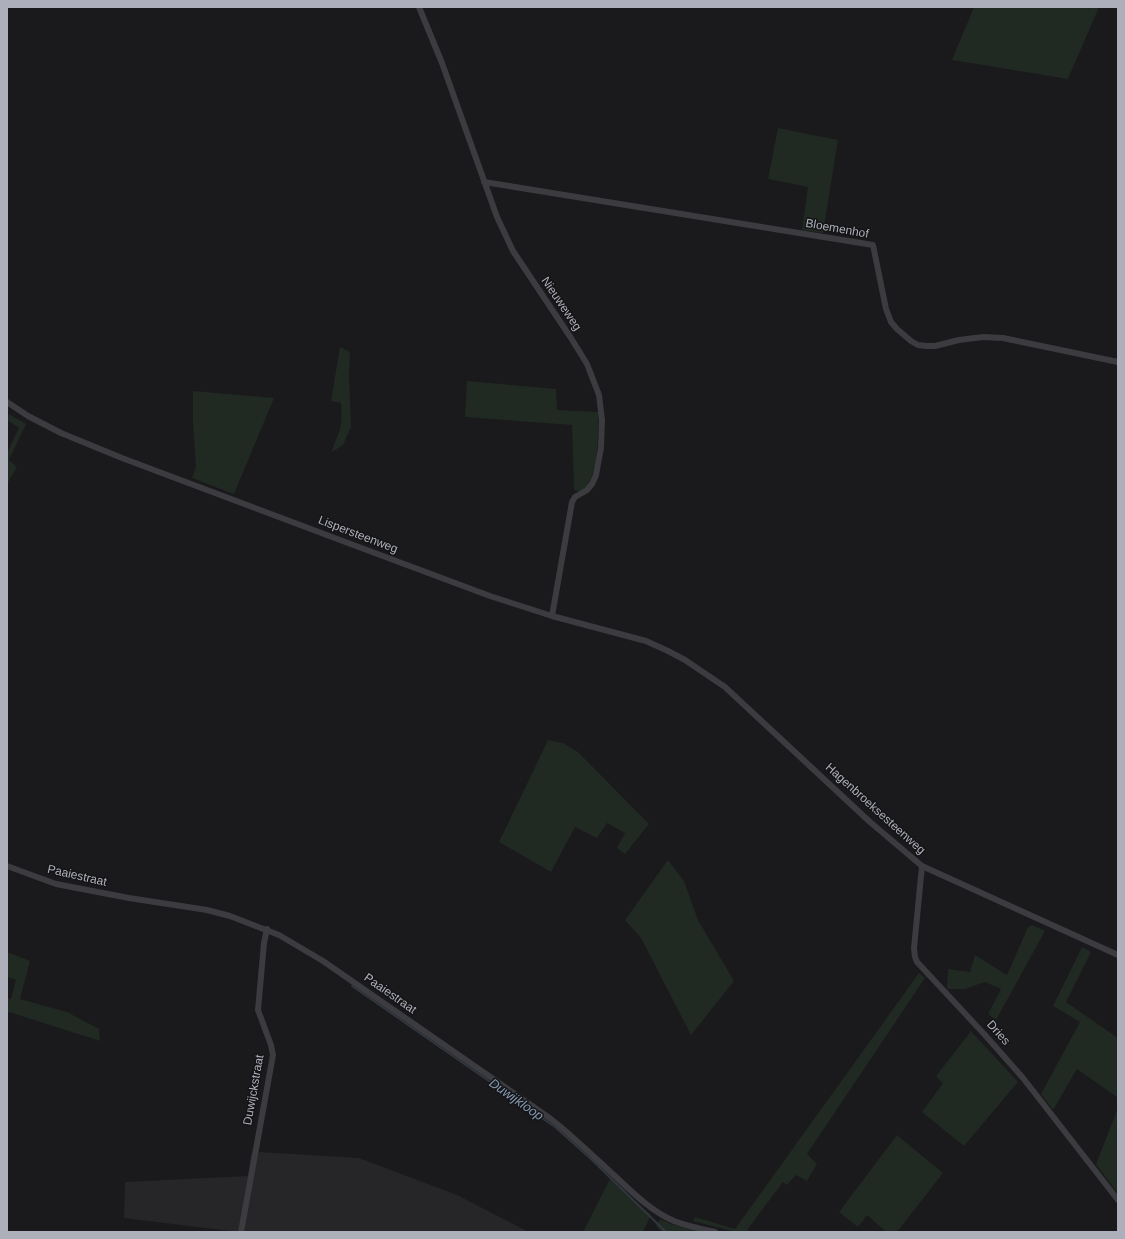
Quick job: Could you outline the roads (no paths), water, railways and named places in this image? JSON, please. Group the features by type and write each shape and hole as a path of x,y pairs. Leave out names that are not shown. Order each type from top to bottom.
{"street":[{"name":"Nieuweweg","path":"419,7 442,63 497,217 513,251 587,364 599,395 602,434 596,475 592,484 575,497 572,502 552,616"},
{"name":"Bloemenhof","path":"484,182 873,245 886,309 891,322 905,336 918,345 935,346 959,340 983,337 1002,338 1118,362"},
{"name":"Lispersteenweg","path":"7,402 28,416 61,433 122,458 490,596 552,616 646,642 685,660 706,674"},
{"name":"Hagenbroeksesteenweg","path":"706,674 725,687 870,822 922,866 1118,955"},
{"name":"Paaiestraat","path":"7,866 56,884 128,898 207,910 230,916 293,942 313,954 551,1119 579,1142 650,1208 673,1221 715,1232"},
{"name":"Dries","path":"922,866 914,948 917,962 1023,1078 1118,1200"},
{"name":"Duwijckstraat","path":"241,1232 273,1055 271,1045 258,1010 264,943 267,930"}],"waterway":[{"name":"Duwijkloop","path":"352,986 555,1127 591,1159 666,1232"}]}
